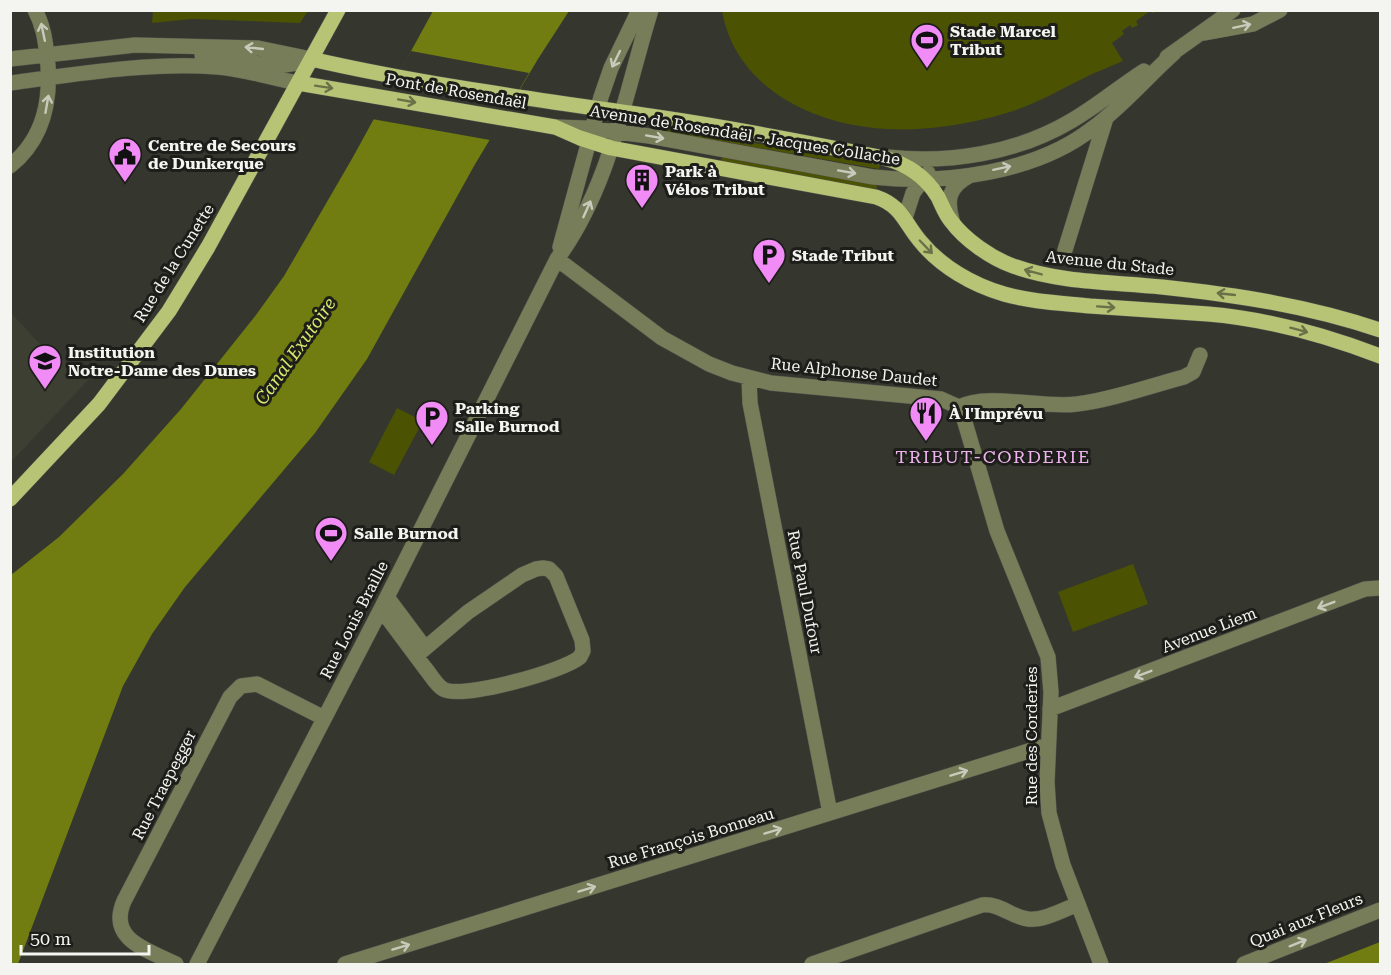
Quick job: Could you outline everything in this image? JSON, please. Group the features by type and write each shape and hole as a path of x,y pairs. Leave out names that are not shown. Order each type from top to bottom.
{"main road":[{"name":"Rue de la Cunette","path":"10,499 99,404 169,311 208,247 338,10"},
{"name":"Pont de Rosendaël","path":"311,59 551,102"},
{"name":"Pont de Rosendaël","path":"298,83 555,127"},
{"name":"Avenue de Rosendaël - Jacques Collache","path":"551,102 876,156"},
{"name":"Avenue de Rosendaël - Jacques Collache","path":"555,127 590,135 611,148 869,195 889,202 905,218"},
{"name":"Avenue du Stade","path":"876,156 898,162 923,178 935,193 952,223 960,231 989,253 1011,265 1038,274 1238,296 1316,310 1380,330"},
{"path":"905,218 920,241 944,264 976,284 1004,294 1063,304 1241,318 1321,336 1380,356"}],"street":[{"path":"10,166 28,149 40,129 48,100 47,54 43,28 35,10"},
{"name":"Rue Louis Braille","path":"557,259 597,109 611,68 639,10"},
{"name":"Rue Louis Braille","path":"197,964 384,603 557,259 581,222 611,148 651,10"},
{"name":"Avenue de Rosendaël - Jacques Collache","path":"876,156 916,159 959,157 997,150 1044,135 1073,120 1174,53 1233,10"},
{"name":"Avenue de Rosendaël - Jacques Collache","path":"1201,34 1253,24 1280,10"},
{"path":"10,59 120,46 213,46 258,48 311,59"},
{"name":"Avenue de Rosendaël - Jacques Collache","path":"590,135 616,131 873,177 923,178 971,174 1019,164 1049,154 1077,140 1106,118 1174,53"},
{"path":"101,71 189,55 227,57 278,67 311,59"},
{"path":"10,83 101,71 164,66 214,67 298,83"},
{"path":"1065,250 1106,118"},
{"path":"905,218 910,198 923,178 936,166 959,157"},
{"path":"952,223 949,194 954,186 971,174"},
{"name":"Rue Alphonse Daudet","path":"557,259 662,338 709,364 749,378 771,382 940,399 958,407 981,402 1057,405 1083,403 1184,377 1193,372 1200,355"},
{"name":"Rue Paul Dufour","path":"749,378 750,403 830,813"},
{"name":"Rue des Corderies","path":"958,407 964,418 994,525 1046,650 1051,675 1047,782 1051,824 1060,855 1101,964"},
{"path":"384,603 421,652 439,686 447,692 459,693 520,681 567,666 580,657 583,647 556,576 549,569 540,568 512,581 476,606 421,652"},
{"name":"Avenue Liem","path":"1050,709 1365,589 1380,588"},
{"name":"Rue Traepegger","path":"176,964 127,938 122,928 121,913 124,901 230,697 241,686 257,684 324,718"},
{"name":"Rue François Bonneau","path":"345,964 1048,745"},
{"path":"812,964 982,905 996,906 1030,920 1078,904"},
{"name":"Quai aux Fleurs","path":"1244,964 1380,910"}],"shaded area":[{"path":"153,10 308,11 300,23 192,19 152,23"},
{"name":"Stade Marcel Tribut","path":"722,10 1157,11 1153,13 1150,11 1136,21 1138,25 1132,28 1130,25 1122,31 1124,34 1112,43 1123,61 1087,76 1041,100 1016,110 959,124 900,129 870,128 841,122 813,113 774,92 753,73 736,51 725,25"},
{"path":"657,126 880,165 879,169 656,130"},
{"path":"722,157 877,185 876,192 720,164"},
{"name":"Institution Notre-Dame des Dunes","path":"11,313 38,342 90,378 11,462"},
{"path":"397,408 423,421 394,475 369,462"},
{"path":"1133,564 1148,604 1073,632 1058,592"}],"water":[{"name":"Canal Exutoire","path":"433,11 569,11 474,166 367,359 315,433 185,587 152,634 123,686 18,964 11,964 11,575 59,537 123,474 181,409 256,315 284,276 353,157"},
{"path":"1380,942 1380,964 1324,964"}],"pier":[{"path":"411,51 529,73 490,140 372,119"}],"place":[{"name":"Stade Marcel Tribut","path":"927,69"},
{"name":"Centre de Secours de Dunkerque","path":"125,183"},
{"name":"Park à Vélos Tribut","path":"642,209"},
{"name":"Stade Tribut","path":"769,284"},
{"name":"Institution Notre-Dame des Dunes","path":"45,390"},
{"name":"À l'Imprévu","path":"926,442"},
{"name":"Parking Salle Burnod","path":"432,446"},
{"name":"Salle Burnod","path":"331,562"}],"district":[{"name":"TRIBUT-CORDERIE","path":"993,456"}]}
